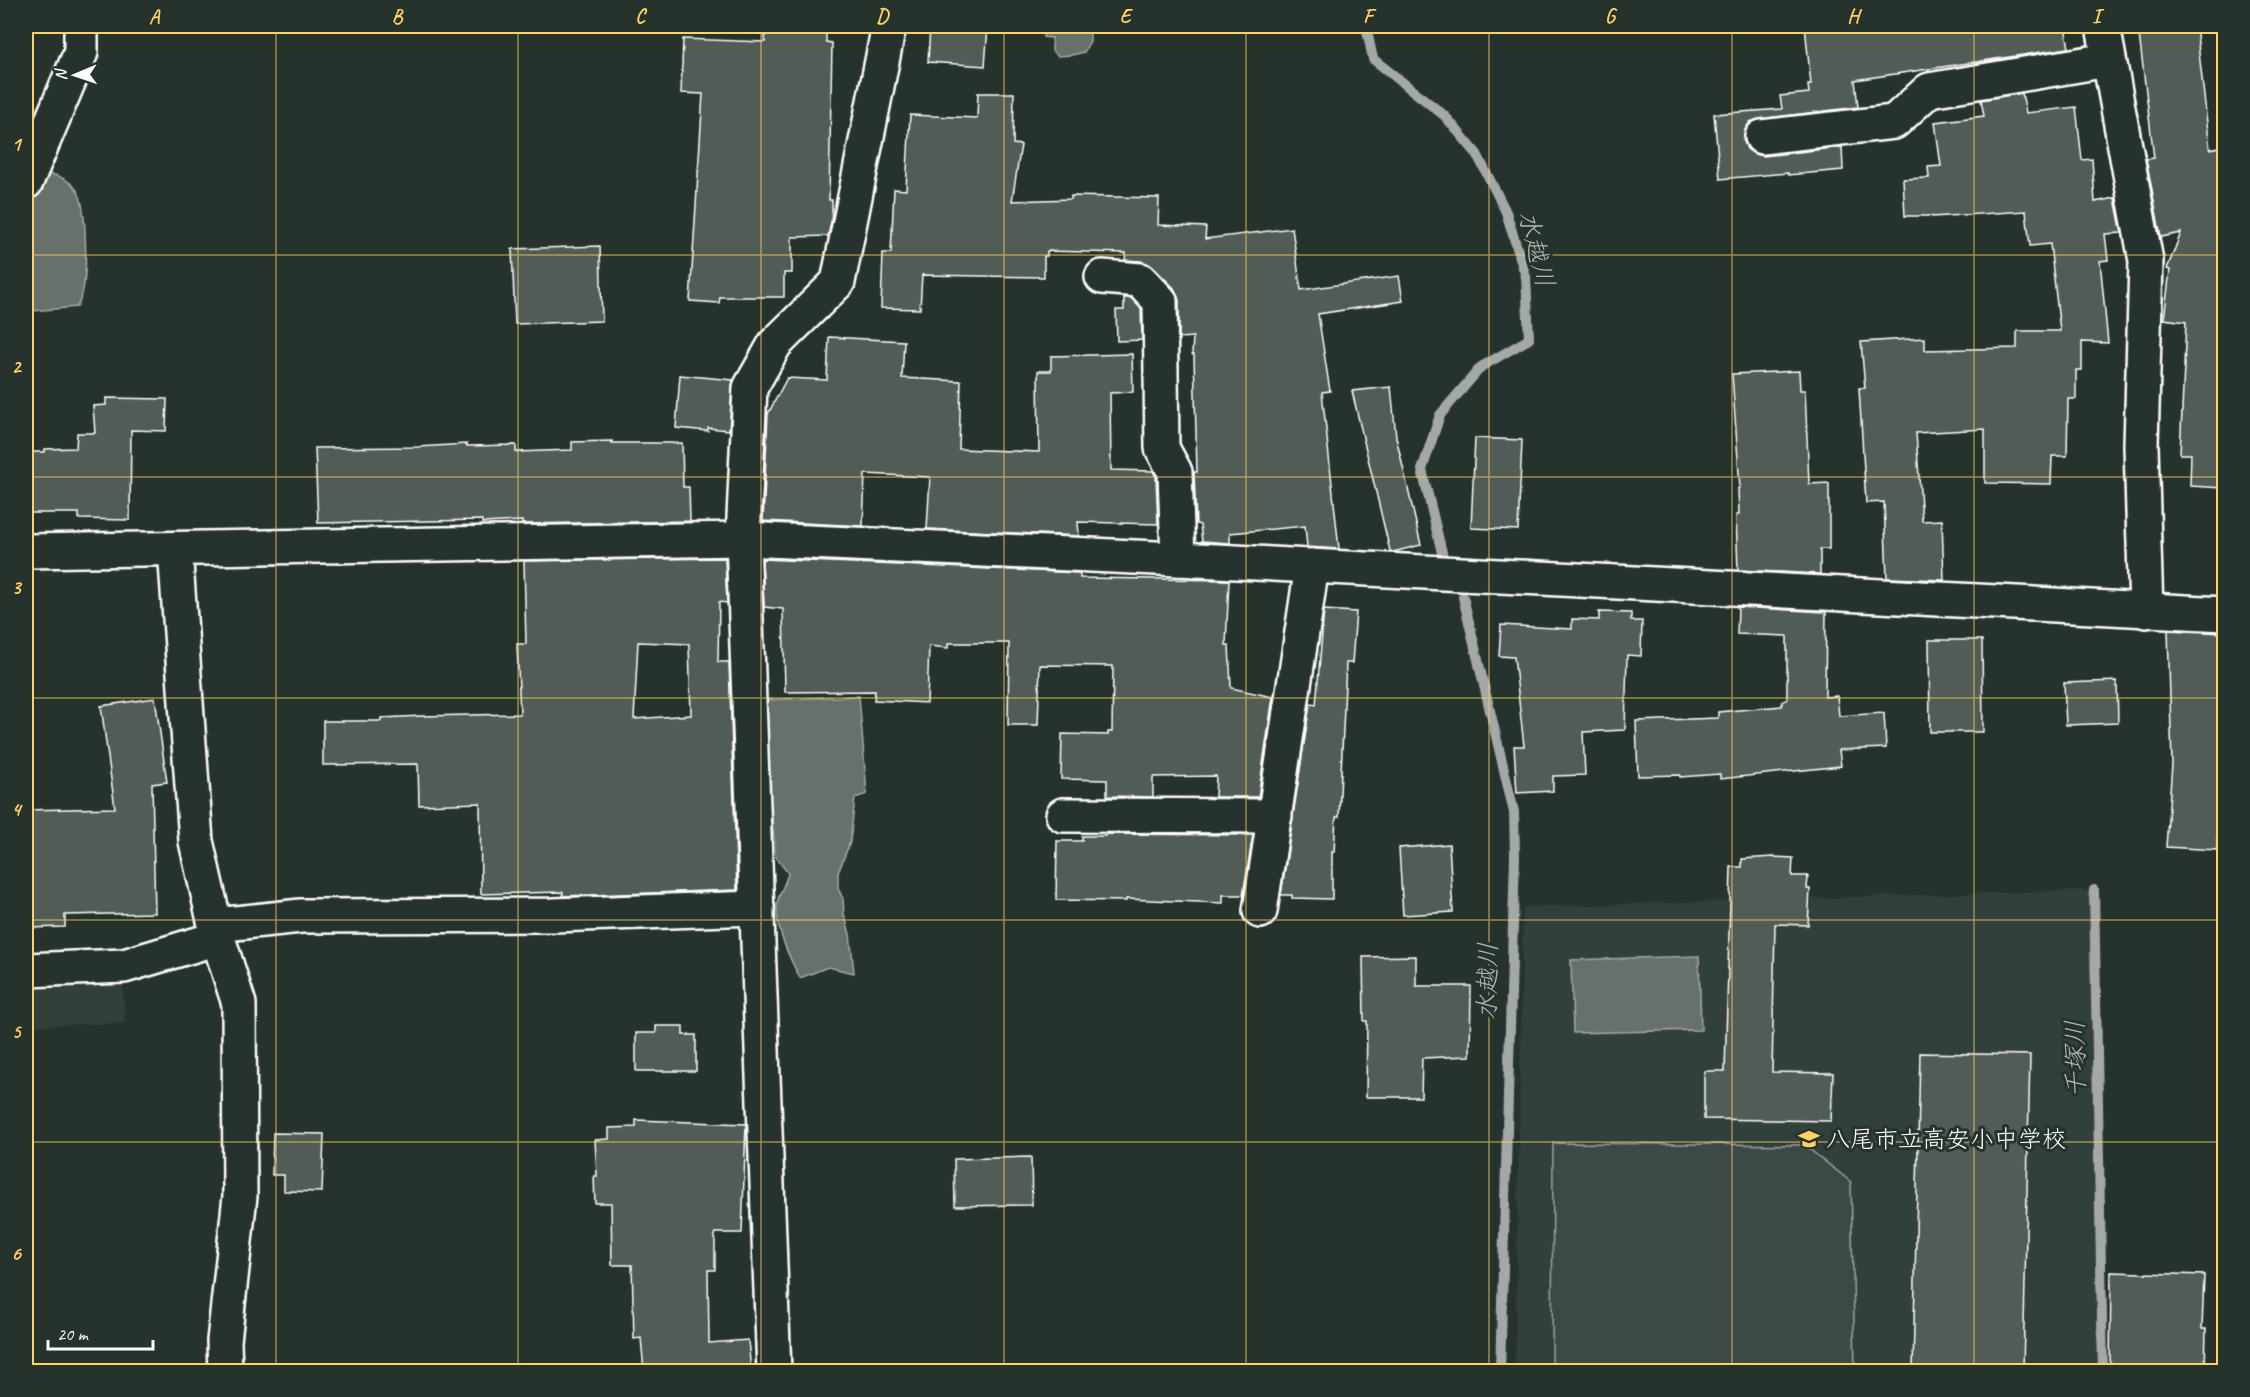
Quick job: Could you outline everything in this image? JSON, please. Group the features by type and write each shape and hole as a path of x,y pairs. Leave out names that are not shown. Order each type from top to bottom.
{"street":[{"path":"26,182 81,52 81,26"},
{"path":"774,1371 742,539 750,388 775,344 838,282 889,26"},
{"path":"2103,26 2146,261 2141,446 2146,610"},
{"path":"1762,137 1894,122 1929,90 2108,60"},
{"path":"1102,277 1140,280 1160,301 1162,448 1175,472 1178,559"},
{"path":"26,551 742,539 1178,559 2224,614"},
{"path":"175,549 196,841 217,931 239,1004 240,1196 224,1341 225,1371"},
{"path":"1260,911 1312,566"},
{"path":"1064,815 1275,816"},
{"path":"26,970 124,966 217,931 301,916 553,915 757,908"}],"shaded area":[{"path":"1043,26 1090,26 1090,41 1084,52 1058,56 1052,51 1052,38 1043,37"},
{"path":"38,172 66,180 78,192 81,200 85,225 85,268 83,292 77,307 32,311 26,309 26,213"},
{"path":"859,696 867,794 855,798 850,842 838,873 838,888 843,899 844,914 850,934 854,973 828,967 800,978 791,961 778,923 777,904 788,873 776,858 768,778 765,700"},
{"name":"八尾市立高安小中学校","path":"2094,890 2103,1371 1515,1372 1523,907"},
{"path":"1699,956 1701,1030 1573,1033 1571,960"},
{"path":"122,972 125,1023 26,1026 26,978"},
{"path":"1553,1143 1804,1145 1851,1182 1855,1371 1552,1371"}],"building":[{"path":"930,26 988,26 985,66 928,62"},
{"path":"1805,26 2065,26 2069,48 1855,80 1858,107 1759,119 1750,122 1743,139 1747,149 1754,154 1764,156 1842,147 1843,170 1720,179 1714,114 1782,109 1780,96 1809,93 1808,85 1811,85"},
{"path":"2138,26 2196,26 2210,149 2224,146 2224,488 2190,486 2191,454 2180,454 2186,322 2164,319 2170,270 2167,269 2181,233 2161,237 2146,159 2154,158"},
{"path":"765,27 826,28 826,42 832,43 829,200 832,200 832,218 828,236 792,237 792,273 784,273 784,297 720,297 719,303 690,301 703,94 681,93 683,39 765,42"},
{"path":"978,93 1014,93 1013,144 1021,145 1012,201 1071,199 1071,196 1159,198 1158,225 1206,227 1205,239 1292,228 1301,290 1399,276 1403,301 1318,314 1330,391 1322,392 1339,549 1307,547 1305,526 1230,533 1230,543 1202,541 1200,525 1196,524 1194,472 1197,472 1193,337 1179,338 1179,300 1174,288 1153,267 1141,261 1125,260 1126,253 1047,251 1047,256 1044,256 1044,277 922,275 920,309 881,308 883,253 891,253 894,189 906,190 910,115 977,118"},
{"path":"2022,93 2026,113 2076,107 2082,160 2092,159 2095,202 2115,198 2122,233 2105,234 2108,260 2100,261 2108,343 2082,342 2082,370 2076,370 2076,399 2068,399 2067,456 2052,456 2051,484 1985,483 1985,429 1916,433 1922,521 1942,520 1944,580 1887,578 1884,502 1866,503 1859,388 1865,388 1861,342 1925,338 1925,350 2017,348 2017,331 2060,331 2050,244 2030,246 2026,211 1932,217 1905,216 1903,179 1929,178 1928,167 1941,166 1935,122 1984,116 1981,100"},
{"path":"600,246 602,321 515,324 512,249"},
{"path":"1124,298 1131,298 1141,309 1142,340 1117,341 1116,310 1124,310"},
{"path":"829,337 904,341 902,378 961,381 959,449 1039,452 1038,371 1051,371 1051,356 1132,354 1133,392 1110,393 1111,470 1153,471 1156,477 1158,524 1078,522 1079,536 927,529 930,477 865,474 863,526 763,521 768,414 787,378 827,380"},
{"path":"1799,371 1800,390 1805,390 1809,484 1829,483 1829,549 1820,549 1820,574 1738,570 1736,515 1739,515 1738,488 1740,488 1732,374"},
{"path":"680,375 733,380 729,430 676,428"},
{"path":"1391,387 1396,437 1421,545 1393,552 1390,551 1352,391"},
{"path":"106,398 167,399 166,431 131,430 130,520 79,519 79,513 26,513 26,452 76,448 77,433 95,433 93,406 106,405"},
{"path":"1475,438 1522,440 1518,530 1471,528"},
{"path":"612,441 612,443 682,443 683,487 689,487 690,521 522,524 522,521 482,523 482,520 318,523 315,448 467,444 467,446 516,445 516,452 572,450 572,442"},
{"path":"725,558 727,603 719,602 718,662 729,662 737,890 563,896 563,892 481,894 480,803 419,805 418,764 323,765 323,721 381,721 381,718 520,714 517,644 526,644 524,561","holes":["638,642 689,644 691,715 634,719"]},
{"path":"762,559 1080,573 1080,578 1229,580 1226,645 1229,645 1231,688 1273,697 1258,797 1215,797 1216,776 1153,777 1153,797 1107,796 1107,780 1061,779 1062,734 1108,735 1108,732 1112,732 1113,666 1040,665 1038,725 1008,725 1009,643 948,643 948,648 929,646 927,703 874,700 875,691 785,692 783,609 764,607"},
{"path":"1738,607 1826,612 1825,697 1837,696 1839,716 1884,713 1886,748 1839,750 1841,766 1720,779 1720,774 1680,777 1680,775 1638,776 1636,721 1718,718 1718,712 1782,706 1782,701 1787,700 1787,636 1737,634"},
{"path":"1324,610 1356,612 1352,663 1346,663 1339,817 1336,817 1334,852 1332,852 1332,899 1292,898 1292,895 1281,895 1310,704 1316,705"},
{"path":"1599,612 1631,613 1631,621 1642,621 1641,656 1627,655 1625,730 1583,732 1585,775 1553,776 1553,791 1517,793 1514,746 1524,746 1514,657 1499,656 1501,625 1572,629 1572,619 1599,620"},
{"path":"2168,630 2223,633 2224,813 2218,813 2217,850 2166,847 2172,764"},
{"path":"1929,640 1982,640 1983,732 1930,732"},
{"path":"2117,681 2118,723 2066,725 2064,683"},
{"path":"155,698 167,782 152,784 155,913 65,915 65,927 26,928 26,810 115,808 101,706"},
{"path":"1106,834 1253,835 1243,895 1223,895 1223,903 1126,899 1126,901 1056,900 1057,841 1082,841 1082,836 1106,836"},
{"path":"1449,844 1453,912 1403,915 1399,848"},
{"path":"1793,858 1792,876 1808,876 1807,889 1810,889 1808,925 1775,924 1772,1072 1833,1073 1831,1121 1704,1119 1704,1071 1725,1071 1731,867 1742,867 1742,859"},
{"path":"1416,956 1416,986 1471,986 1470,1056 1422,1058 1421,1097 1366,1097 1367,1021 1364,1021 1363,957"},
{"path":"656,1026 683,1026 683,1035 696,1035 696,1071 636,1071 636,1033 656,1033"},
{"path":"1920,1053 2030,1055 2023,1371 1913,1371"},
{"path":"636,1120 746,1124 742,1233 715,1233 715,1270 708,1270 709,1343 748,1340 751,1371 644,1371 641,1338 634,1339 632,1265 612,1265 611,1203 595,1203 594,1176 597,1176 595,1140 609,1139 609,1128 636,1127"},
{"path":"273,1133 324,1134 322,1192 284,1191 284,1175 272,1175"},
{"path":"1031,1157 1032,1205 955,1206 954,1159"},
{"path":"2111,1272 2204,1275 2202,1329 2206,1329 2205,1371 2110,1371"}],"waterway":[{"name":"水越川","path":"1366,26 1373,59 1445,116 1477,154 1506,212 1526,277 1529,339 1481,367 1440,415 1422,470 1444,561"},
{"name":"水越川","path":"1463,597 1514,812 1515,856 1500,1372"},
{"name":"千塚川","path":"2094,890 2103,1372"}],"place":[{"name":"八尾市立高安小中学校","path":"1809,1139"}]}
